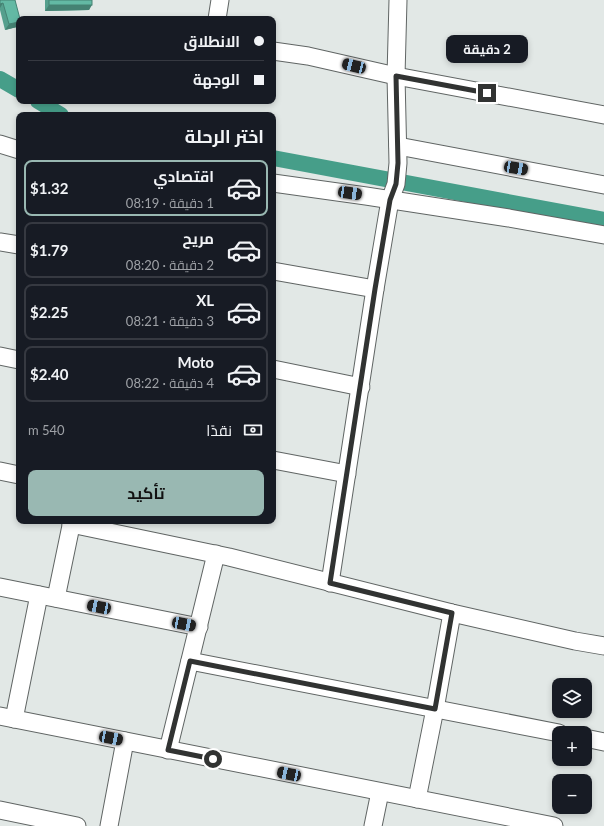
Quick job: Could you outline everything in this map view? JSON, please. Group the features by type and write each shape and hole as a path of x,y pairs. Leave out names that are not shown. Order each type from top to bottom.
{"street":[{"path":"217,16 220,0"},
{"path":"330,583 375,289 390,200 396,184 398,154 396,76 398,0"},
{"path":"276,51 308,56 396,76 604,114"},
{"path":"0,144 16,149"},
{"path":"398,154 604,185"},
{"path":"276,183 509,218 604,235"},
{"path":"0,242 16,245"},
{"path":"276,272 375,289"},
{"path":"0,356 16,359"},
{"path":"276,370 361,387"},
{"path":"276,461 347,474"},
{"path":"0,471 16,474"},
{"path":"56,598 72,524"},
{"path":"77,524 216,554 452,613 568,640 604,646"},
{"path":"168,750 216,554"},
{"path":"0,587 199,626"},
{"path":"40,595 7,718 554,826"},
{"path":"417,799 452,613"},
{"path":"190,661 552,732"},
{"path":"592,739 604,742"},
{"path":"109,826 125,741"},
{"path":"372,826 380,792"},
{"path":"0,810 77,826"}],"building":[{"path":"0,0 15,0 19,16 16,16 16,23 9,24 3,3 0,4"},
{"path":"49,0 92,0 92,5 49,5"}],"waterway":[{"path":"0,79 16,88"},
{"path":"43,104 56,112"},
{"path":"276,159 604,220"}],"route":[{"path":"213,759 168,750 190,661 435,709 452,613 330,583 375,289 390,200 396,184 398,163 396,76 487,93"}]}
